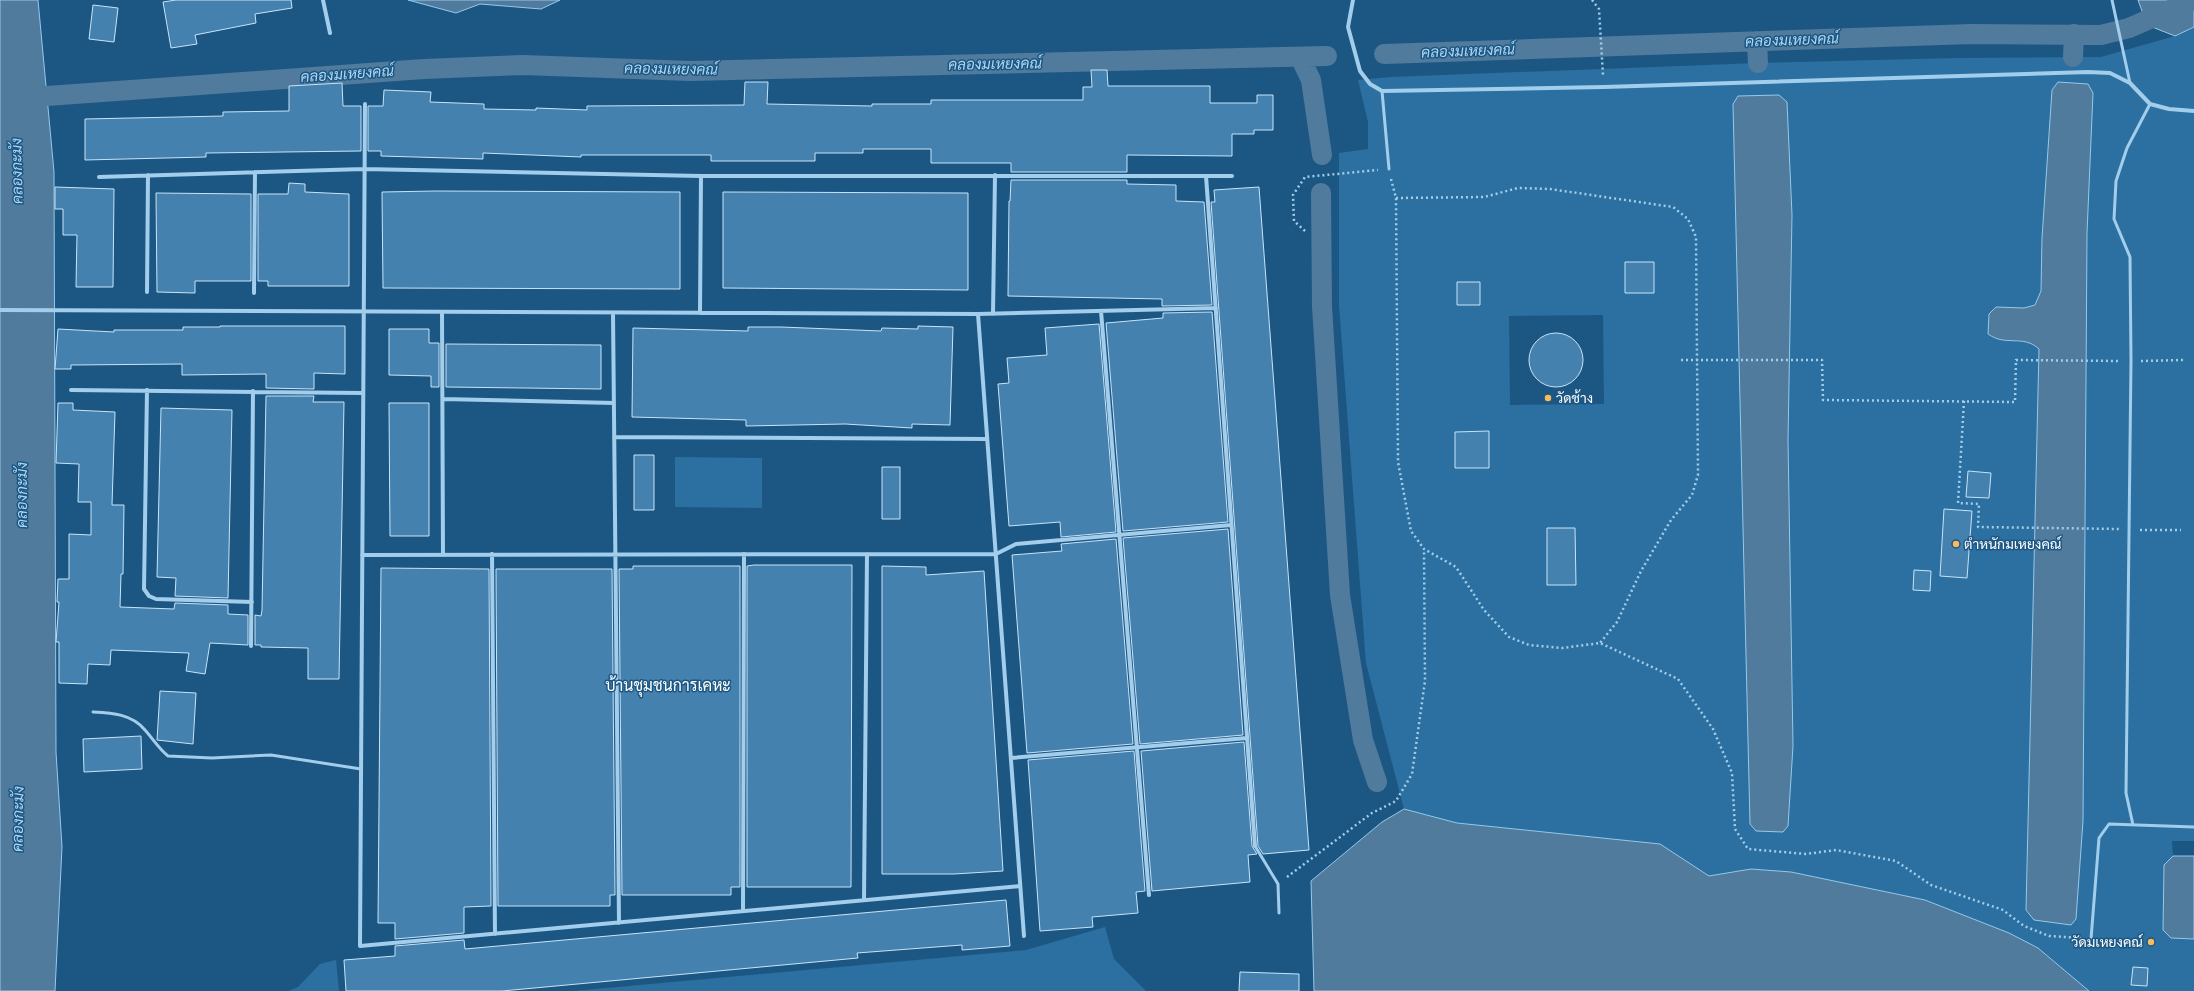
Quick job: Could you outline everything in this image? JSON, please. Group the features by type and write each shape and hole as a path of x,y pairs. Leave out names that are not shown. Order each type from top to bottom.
{"street":[{"path":"323,0 330,33"},
{"path":"1353,0 1348,27 1360,71 1370,84 1382,91 1612,87 2048,72 2110,73 2130,83 2150,104 2169,109 2194,112"},
{"path":"365,104 360,946 1020,886"},
{"path":"99,177 364,169 701,176 1232,176"},
{"path":"254,293 255,172"},
{"path":"147,292 148,175"},
{"path":"993,314 995,175"},
{"path":"700,313 701,176"},
{"path":"1206,176 1255,846"},
{"path":"0,310 91,309 364,312 993,314 1216,308"},
{"path":"1101,311 1149,895"},
{"path":"442,312 443,554"},
{"path":"613,313 619,923"},
{"path":"978,314 1024,936"},
{"path":"71,390 363,392"},
{"path":"147,390 144,589 149,596 156,600 252,602"},
{"path":"251,646 254,391"},
{"path":"443,399 614,404"},
{"path":"614,438 987,439"},
{"path":"362,555 996,554 1016,544 1231,525"},
{"path":"492,554 495,934"},
{"path":"743,911 744,554"},
{"path":"864,900 867,554"},
{"path":"1011,758 1247,738"}],"lane":[{"path":"2112,0 2130,83"},
{"path":"1382,91 1389,169"},
{"path":"2133,825 2126,793 2131,361 2130,257 2114,219 2116,181 2127,148 2150,104"},
{"path":"93,712 114,713 132,719 144,728 168,756 212,758 271,755 361,769"},
{"path":"2091,939 2099,838 2109,824 2194,827"},
{"path":"1255,846 1278,884 1279,913"}],"path":[{"path":"1592,0 1599,9 1602,65"},
{"path":"1305,231 1294,221 1293,195 1305,177 1389,169 1396,198 1398,462 1411,531 1424,549 1456,567 1484,610 1509,637 1529,645 1562,648 1600,643 1678,679 1713,729 1732,773 1735,829 1748,849 1806,854 1836,850 1896,861 1932,885 2003,910 2024,926 2049,936 2091,939"},
{"path":"1396,198 1484,197 1518,188 1550,189 1673,207 1688,219 1696,237 1698,475 1692,494 1671,520 1641,571 1617,622 1600,643"},
{"path":"1681,360 1822,360 1823,400 2015,402 2016,360 2096,361"},
{"path":"1964,401 1958,503 1979,504 1978,527 2092,529"},
{"path":"1278,884 1372,813 1396,802 1412,774 1425,681 1424,549"}],"shaded area":[{"path":"2194,27 2194,841 2172,841 2173,856 2164,865 2163,930 2171,938 2194,939 2194,991 2089,991 2038,948 2009,933 1925,900 1791,872 1751,869 1709,876 1660,844 1457,823 1404,809 1366,663 1339,305 1339,153 1368,149 1368,122 1358,80 1391,77 1758,63 1956,58 2101,57 2175,36","holes":["1603,315 1604,404 1510,405 1509,316"]},
{"path":"675,457 762,458 762,508 675,507"},
{"path":"1105,927 1114,959 1146,991 573,991 1026,950"},
{"path":"336,960 339,991 288,991 298,987 320,964"}],"water":[{"name":"คลองกะมัง","path":"0,0 38,0 54,172 56,752 62,847 55,991 0,991"},
{"path":"408,0 560,0 541,9 480,4 456,13"},
{"path":"2138,0 2194,0 2194,27 2175,36 2147,25"},
{"path":"2058,82 2088,84 2093,93 2087,233 2083,821 2076,919 2071,925 2034,920 2026,910 2039,349 2027,342 2001,340 1988,334 1989,314 1996,307 2024,308 2035,305 2041,291 2042,238 2052,90"},
{"path":"1779,95 1787,102 1792,215 1788,440 1793,746 1788,826 1783,832 1756,831 1750,824 1733,104 1738,96"},
{"path":"1404,809 1457,823 1660,844 1709,876 1751,869 1791,872 1925,900 2009,933 2038,948 2089,991 1314,991 1311,881 1382,822"},
{"path":"2173,856 2194,856 2194,939 2171,938 2163,930 2164,865"}],"building":[{"path":"176,0 291,0 292,8 255,14 256,23 195,35 197,44 171,48 163,2"},
{"path":"93,5 118,8 114,42 89,39"},
{"path":"1091,70 1107,70 1108,86 1210,86 1210,103 1257,103 1257,95 1273,95 1273,130 1254,130 1254,134 1232,134 1232,156 1127,155 1127,172 1011,172 1011,163 931,163 931,149 863,149 863,153 815,153 815,161 711,161 711,155 581,155 581,157 483,153 483,159 381,156 381,151 368,151 368,106 383,106 384,90 431,92 430,102 484,104 484,109 536,110 536,108 587,110 587,106 744,105 745,82 768,82 767,104 872,106 872,104 931,104 931,100 1083,100 1083,87 1092,87"},
{"path":"342,83 343,106 361,106 361,151 206,153 206,157 85,160 85,119 223,116 223,112 289,111 289,86"},
{"path":"1011,180 1127,180 1127,184 1176,185 1176,201 1204,202 1212,305 1162,306 1162,299 1008,296 1009,201"},
{"path":"289,183 305,184 305,192 349,194 349,286 268,286 268,281 258,281 258,194 288,194"},
{"path":"55,187 114,189 113,287 76,287 77,235 63,235 63,209 55,209"},
{"path":"1259,187 1309,850 1263,854 1258,846 1211,202 1215,202 1214,190"},
{"path":"382,192 680,192 680,289 383,288"},
{"path":"723,192 968,193 968,290 723,288"},
{"path":"156,193 251,194 251,281 195,281 195,293 157,292"},
{"path":"1625,262 1654,262 1654,293 1625,293"},
{"path":"1457,282 1480,282 1480,305 1457,305"},
{"path":"1212,312 1228,522 1123,531 1106,323 1163,318 1163,313"},
{"path":"1099,324 1116,532 1061,537 1060,522 1009,526 998,384 1009,383 1007,358 1047,355 1045,328"},
{"path":"345,326 345,374 314,373 314,389 266,388 266,374 182,375 182,364 71,365 71,369 55,369 58,329 114,332 114,330 183,330 183,327"},
{"path":"918,326 953,327 950,425 912,424 912,428 845,424 746,426 746,420 632,417 633,328 748,331 748,327 781,327 881,331 882,328 918,329"},
{"path":"389,329 429,329 429,343 439,343 439,387 431,387 431,376 389,375"},
{"path":"1556,333 1566,335 1575,341 1581,350 1583,360 1581,370 1575,379 1566,385 1556,387 1546,385 1537,379 1531,370 1529,360 1531,350 1537,341 1546,335"},
{"path":"446,344 601,345 601,389 446,387"},
{"path":"266,396 314,396 313,402 344,402 339,679 308,679 308,648 261,647 261,645 255,645 255,615 261,616 262,610"},
{"path":"58,403 73,403 73,410 115,412 112,505 124,505 123,574 121,574 120,607 174,609 175,603 228,605 228,614 248,615 248,645 210,643 205,674 186,671 189,653 111,650 110,665 88,664 87,684 59,683 59,642 56,642 59,602 57,602 58,579 69,579 69,534 91,535 91,502 78,502 79,464 56,463"},
{"path":"389,403 429,403 429,536 390,536"},
{"path":"161,408 232,410 228,598 175,596 176,578 157,577"},
{"path":"1489,431 1489,468 1455,468 1455,432"},
{"path":"634,455 654,455 654,510 634,510"},
{"path":"882,467 900,467 900,519 882,519"},
{"path":"1968,471 1991,473 1989,498 1966,497"},
{"name":"ตำหนักมเหยงคณ์","path":"1944,509 1972,511 1967,578 1940,576"},
{"path":"1547,528 1575,528 1576,585 1547,585"},
{"path":"1228,529 1243,735 1140,744 1123,538"},
{"path":"1116,539 1133,744 1027,753 1012,555 1062,551 1061,544"},
{"path":"852,565 851,887 747,887 747,566"},
{"path":"633,566 740,566 740,887 731,887 731,895 622,895 619,569 633,569"},
{"path":"882,566 926,567 926,575 984,571 1003,871 954,874 882,874"},
{"path":"381,568 489,569 491,906 464,907 464,933 395,939 395,923 378,923"},
{"path":"496,569 612,569 615,895 610,895 610,906 498,906"},
{"path":"1914,570 1931,571 1930,591 1913,590"},
{"path":"160,691 196,693 193,744 157,740"},
{"path":"141,736 142,769 84,772 83,739"},
{"path":"1244,742 1252,846 1257,854 1248,855 1250,882 1152,891 1141,751"},
{"path":"1134,751 1145,891 1136,892 1138,913 1092,917 1093,927 1040,931 1028,760"},
{"path":"1006,900 1010,946 962,950 962,945 857,953 858,958 502,991 346,991 344,960 395,956 395,946 464,940 465,949"},
{"path":"2133,967 2148,968 2147,986 2131,985"},
{"path":"1240,972 1299,974 1299,991 1239,991"}],"waterway":[{"name":"คลองมเหยงคณ์","path":"1384,54 1972,34 2101,35 2129,28 2193,0"},
{"path":"2073,57 2074,34"},
{"path":"1757,41 1758,63"},
{"name":"คลองมเหยงคณ์","path":"19,98 424,69 523,65 690,71 1327,56"},
{"path":"1300,57 1311,80 1322,155"},
{"path":"1321,193 1322,306 1340,595 1363,740 1377,782"}],"place":[{"name":"วัดช้าง","path":"1548,398"},
{"name":"ตำหนักมเหยงคณ์","path":"1956,544"},
{"name":"วัดมเหยงคณ์","path":"2151,942"}],"district":[{"name":"บ้านชุมชนการเคหะ","path":"668,685"}]}
